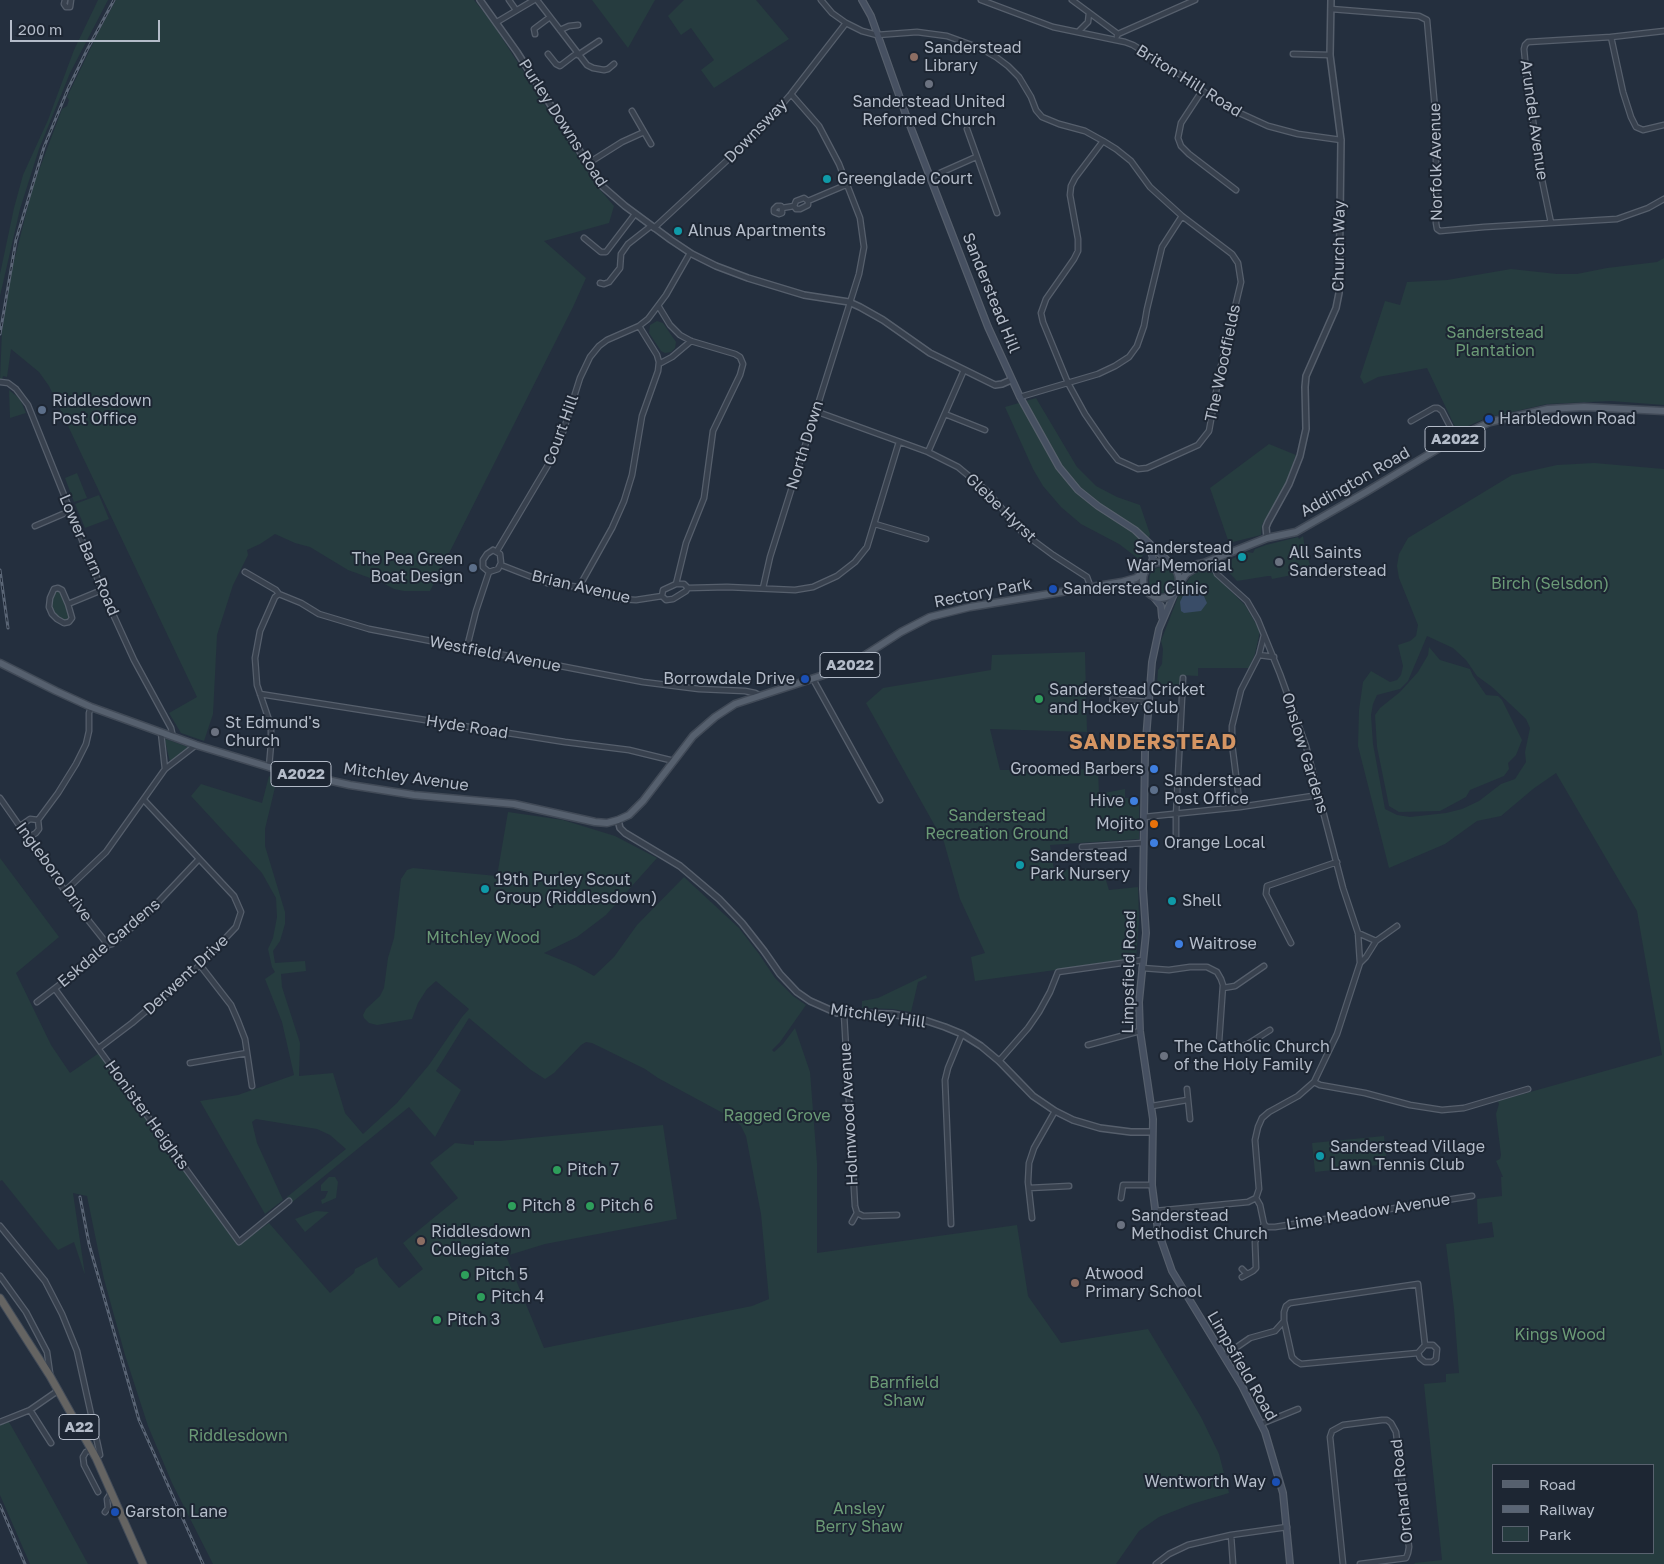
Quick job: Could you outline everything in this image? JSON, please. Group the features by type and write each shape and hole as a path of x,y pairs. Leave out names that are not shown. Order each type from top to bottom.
{"highway":[{"name":"A22","path":"0,1298 50,1376 96,1458 143,1564"}],"main road":[{"name":"Sanderstead Hill","path":"862,0 871,16 906,115 988,327 1020,397 1059,467 1078,490 1098,506 1135,530 1172,565"},
{"name":"Addington Road","path":"1204,563 1267,538 1296,532 1456,438 1490,422 1548,409 1584,407 1664,411"},
{"path":"1147,540 1153,558 1144,582 1145,588 1162,608 1162,621"},
{"path":"1122,582 1136,586 1155,597 1165,598 1176,590 1178,576 1172,565 1159,562 1149,567"},
{"name":"A2022","path":"1172,565 1188,566 1204,563"},
{"name":"A2022","path":"1176,590 1188,572 1204,563"},
{"name":"Rectory Park","path":"618,820 629,815 643,801 693,736 715,717 735,704 845,668 901,632 930,617 970,607 1122,582 1136,578 1149,567"},
{"name":"Limpsfield Road","path":"1176,590 1162,621 1152,662 1145,752 1143,888 1146,933 1139,1002 1140,1031 1152,1106 1152,1185 1155,1211 1161,1242 1172,1271 1242,1386 1261,1424 1282,1493 1290,1564"},
{"name":"Mitchley Avenue","path":"0,663 56,692 91,707 196,745 269,767 350,785 414,795 514,804 595,822 607,823 618,820"}],"street":[{"path":"65,0 64,4 66,7 70,7 72,0"},
{"name":"Purley Downs Road","path":"480,0 606,190 653,227 690,253 716,266 804,295 849,302 883,320 930,353 995,385 1011,380"},
{"path":"509,0 516,10"},
{"path":"496,22 535,0 587,65 600,70 608,70 614,64"},
{"path":"821,0 832,13 846,24 877,35 917,32 933,33 980,48 1008,66 1019,77 1031,97 1036,110 1042,117 1085,131 1103,141 1131,162 1150,187 1182,216 1162,247 1144,326 1137,346 1129,357 1115,366 1068,383 1020,397"},
{"name":"Briton Hill Road","path":"981,0 1053,27 1133,45 1233,110 1268,126 1298,134 1341,140"},
{"path":"1072,0 1118,34"},
{"path":"1118,34 1185,2 1195,0"},
{"name":"Church Way","path":"1267,538 1266,527 1268,522 1290,484 1300,456 1306,429 1306,376 1336,308 1339,293 1341,140 1330,55 1331,0"},
{"name":"Norfolk Avenue","path":"1331,9 1418,16 1427,20 1429,24 1436,120 1437,228 1444,232 1484,227 1617,220 1648,208 1664,199"},
{"path":"1078,32 1088,22 1089,13"},
{"path":"535,34 534,28 550,17"},
{"name":"Downsway","path":"600,283 609,282 620,268 621,254 628,244 653,227 758,133 846,24"},
{"path":"560,30 578,25"},
{"path":"1664,31 1610,37 1623,92 1636,127 1642,130 1664,126"},
{"path":"1117,40 1118,34"},
{"name":"Arundel Avenue","path":"1551,223 1535,141 1524,50 1525,45 1532,41 1610,37"},
{"path":"548,54 560,66 599,41"},
{"path":"1293,54 1330,55"},
{"path":"1202,91 1181,123 1178,138 1185,150 1236,190"},
{"name":"North Down","path":"763,588 770,557 861,266 864,247 862,225 848,184 821,130 810,114 791,94"},
{"path":"632,111 651,144"},
{"path":"967,129 997,213"},
{"path":"587,164 622,142 644,132"},
{"path":"1068,383 1043,322 1042,313 1046,299 1078,251 1078,239 1070,195 1071,186 1078,173 1103,141"},
{"path":"931,177 976,157"},
{"path":"782,208 794,206 796,209 799,209 807,206 808,201 848,184"},
{"path":"584,238 601,252 606,252 635,214"},
{"name":"The Woodfields","path":"1068,383 1085,414 1107,446 1118,460 1130,466 1138,469 1147,468 1198,445 1205,438 1212,423 1222,362 1241,282 1241,273 1238,263 1232,254 1182,216"},
{"name":"Court Hill","path":"466,647 489,572 483,567 484,559 490,552 497,551 552,460 580,378 589,359 597,348 607,340 646,321 659,307 690,253"},
{"path":"659,307 676,332 691,341 736,355 742,361 743,367 713,431 704,498 684,549 676,584 664,589 662,596"},
{"path":"579,586 609,534 625,500 632,475 642,416 657,374 659,364 655,352 639,326"},
{"path":"659,364 672,357 691,341"},
{"path":"928,452 964,370"},
{"name":"Lower Barn Road","path":"0,382 8,383 16,389 28,404 102,590 134,660 171,728 173,737"},
{"path":"1412,421 1434,408 1438,408 1442,410 1456,438"},
{"name":"Glebe Hyrst","path":"815,411 928,452 946,460 971,476 990,494 1019,529 1053,555 1088,577 1091,588"},
{"path":"945,414 985,430"},
{"name":"Brian Avenue","path":"676,584 686,585 688,588 716,587 782,590 804,589 834,578 849,567 864,552 875,524 900,442"},
{"path":"35,526 70,511"},
{"path":"875,524 926,539"},
{"path":"489,572 495,571 501,565 501,556 497,551"},
{"name":"Onslow Gardens","path":"1212,561 1217,574 1247,601 1274,657 1306,746 1358,932 1360,963"},
{"name":"Brian Avenue","path":"501,565 551,584 579,586 609,597 624,600 662,596 666,600 673,599 688,588"},
{"name":"Westfield Avenue","path":"245,572 276,590 279,594 301,603 319,614 342,622 399,636 466,647 643,682 755,692 759,695"},
{"path":"54,589 62,590 68,604 72,618 69,622 64,623 57,619 49,607 54,589"},
{"path":"68,604 102,590"},
{"path":"269,767 272,744 271,726 255,672 256,643 275,597 279,594"},
{"path":"1240,807 1232,744 1232,726 1241,690 1259,656 1264,635"},
{"path":"1259,656 1274,657"},
{"path":"1176,846 1183,678"},
{"path":"813,680 880,800"},
{"name":"Hyde Road","path":"260,694 565,742 629,750 674,761"},
{"path":"1112,706 1113,697 1148,702"},
{"path":"29,837 39,829 38,820 58,793 86,744 91,707"},
{"path":"161,733 165,769"},
{"path":"65,891 106,852 165,769 196,745"},
{"path":"1144,817 1240,807 1319,795"},
{"name":"Ingleboro Drive","path":"0,798 65,891 108,945"},
{"name":"Derwent Drive","path":"99,1048 132,1023 200,965 236,927 241,912 234,896 144,800"},
{"path":"20,826 30,819 38,820"},
{"name":"Mitchley Hill","path":"618,820 620,828 625,833 680,866 719,899 764,950 780,974 797,992 819,1006 844,1014 892,1014 945,1027 962,1034 981,1046 999,1061 1033,1096 1055,1111 1073,1120 1100,1128 1132,1132 1152,1132"},
{"path":"1082,847 1143,842"},
{"name":"Eskdale Gardens","path":"37,1002 144,917 199,859"},
{"path":"1291,943 1266,894 1267,886 1337,862"},
{"path":"1155,1211 1248,1202 1256,1198 1259,1189 1255,1140 1262,1118 1298,1096 1314,1082 1337,1034 1360,963 1376,941 1397,926"},
{"path":"1358,932 1376,941"},
{"path":"999,1061 1040,1012 1057,973 1064,970 1143,960"},
{"path":"200,965 231,1005 244,1039 252,1086"},
{"path":"1223,988 1235,986 1264,966"},
{"path":"1142,968 1168,970 1207,967 1220,975 1223,988 1219,1042 1221,1046 1228,1049 1239,1047 1248,1044 1270,1030"},
{"name":"Honister Heights","path":"55,989 239,1242 289,1201"},
{"name":"Holmwood Avenue","path":"844,1014 854,1206 858,1214"},
{"path":"1088,1045 1140,1031"},
{"path":"951,1224 945,1080 962,1034"},
{"path":"190,1063 247,1053"},
{"path":"1314,1082 1320,1085 1365,1093 1410,1105 1442,1110 1464,1108 1528,1089"},
{"path":"1186,1089 1190,1119"},
{"path":"1152,1106 1187,1100"},
{"path":"1032,1218 1028,1170 1032,1153 1055,1111"},
{"path":"1121,1198 1123,1185 1152,1185"},
{"path":"1029,1188 1069,1186"},
{"name":"Lime Meadow Avenue","path":"1256,1198 1260,1205 1264,1224 1275,1226 1472,1196"},
{"path":"852,1222 858,1214 863,1216 898,1215"},
{"path":"1242,1269 1245,1275 1256,1268 1255,1242 1264,1224"},
{"path":"0,1226 45,1282 62,1314 77,1351 100,1452 96,1458"},
{"path":"0,1276 26,1312 47,1352 50,1362 50,1376"},
{"path":"1418,1353 1420,1358 1426,1362 1432,1362 1436,1359 1437,1348 1433,1345 1426,1345 1418,1353 1301,1364 1292,1357 1284,1321 1284,1312 1290,1302 1418,1284 1426,1345"},
{"path":"1275,1332 1284,1321"},
{"path":"1224,1356 1250,1338 1275,1332 1287,1337"},
{"path":"0,1422 30,1410 56,1392 59,1392"},
{"path":"1261,1424 1298,1409"},
{"path":"30,1410 51,1443"},
{"name":"Orchard Road","path":"1343,1564 1330,1437 1332,1431 1342,1425 1382,1420 1391,1423 1396,1432 1409,1546 1408,1560 1360,1564"},
{"path":"91,1450 86,1452 83,1457 84,1464 98,1492"},
{"path":"105,1512 108,1508 107,1499 111,1493"},
{"path":"1156,1564 1169,1554 1188,1545 1231,1535 1287,1527"},
{"path":"1231,1535 1233,1564"}],"green space":[{"path":"98,0 108,0 70,73 39,149 20,209 0,296 0,274 23,175 48,120 74,50"},
{"path":"116,0 474,0 493,24 596,185 614,206 609,223 544,241 586,278 430,591 394,589 381,582 348,570 310,547 275,534 247,550 248,555 233,585 217,635 213,714 204,741 181,733 169,713 197,697 49,386 39,372 11,349 7,377 3,376 2,380 0,380 2,330 10,277 33,186 62,109 67,106 69,100 67,97"},
{"path":"592,0 655,0 628,48"},
{"path":"684,0 756,0 789,39 714,88 701,70 714,60 691,28 681,35 668,16"},
{"name":"Sanderstead Plantation","path":"1664,258 1664,405 1611,401 1547,404 1486,418 1457,431 1427,368 1378,377 1364,384 1360,377 1385,301 1400,305 1407,282 1447,280 1511,269 1557,274 1577,274 1657,262"},
{"path":"657,321 663,323 676,342 675,348 671,352 665,353 661,351 649,333 650,325"},
{"path":"9,390 20,399 26,413 10,418"},
{"path":"1036,398 1077,467 1096,486 1117,497 1140,505 1150,534 1146,550 1140,560 1119,544 1081,524 1061,507 1043,486 1033,469 1005,407"},
{"path":"1269,444 1296,455 1286,483 1262,525 1261,535 1229,543 1210,488"},
{"path":"1594,463 1664,469 1664,1564 1414,1563 1442,1560 1424,1384 1446,1382 1446,1374 1459,1373 1446,1244 1494,1237 1492,1222 1478,1224 1477,1199 1502,1196 1501,1177 1503,1177 1496,1161 1500,1159 1501,1155 1496,1114 1498,1101 1662,1055 1637,911 1556,773 1533,789 1501,816 1477,821 1445,844 1389,868 1358,746 1359,710 1363,682 1371,671 1390,682 1397,680 1401,675 1403,666 1398,645 1410,641 1416,636 1418,625 1399,578 1397,566 1399,554 1408,538 1512,475 1557,465","holes":["1427,636 1453,648 1466,660 1477,676 1492,687 1526,719 1530,728 1525,752 1526,762 1515,779 1501,784 1479,801 1462,809 1446,813 1410,817 1397,815 1385,809 1373,744 1371,715 1373,704 1377,695 1400,689 1408,681"]},
{"path":"77,473 87,498 74,502 65,478"},
{"path":"99,495 109,519 85,528 75,504"},
{"path":"1303,536 1311,568 1292,575 1272,579 1271,576 1268,576 1237,581 1221,564 1247,552 1253,553 1255,549 1266,545 1298,537 1299,539"},
{"path":"1162,567 1172,570 1175,580 1172,590 1162,593 1152,590 1149,580 1152,570"},
{"path":"1206,567 1245,605 1260,631 1255,654 1249,668 1198,668 1198,676 1180,675 1180,685 1157,684 1158,670 1162,664 1163,649 1161,641 1178,597 1191,576"},
{"path":"61,591 71,615 70,619 66,621 54,613 50,604 54,592"},
{"path":"1429,647 1440,660 1470,669 1486,695 1498,696 1502,700 1522,740 1516,755 1508,763 1509,769 1504,776 1470,790 1466,797 1440,811 1399,812 1389,806 1377,747 1375,715 1418,672 1428,655"},
{"name":"Sanderstead Recreation Ground","path":"1085,652 1087,732 990,729 1000,770 1098,769 1099,794 1125,789 1125,798 1139,798 1139,839 1050,845 1054,870 1102,868 1109,890 1138,887 1139,920 1136,959 975,981 971,957 985,953 960,899 944,842 866,703 883,688 991,670 992,655"},
{"path":"166,739 188,747 188,749 170,762"},
{"path":"269,776 277,779 265,829 265,846 285,912 285,924 280,941 273,951 275,963 305,961 306,971 281,974 282,987 300,1043 299,1076 333,1073 345,1113 363,1134 397,1103 429,1065 469,1009 436,981 427,989 418,1003 412,1019 377,1025 369,1023 364,1018 363,1015 366,1009 380,996 384,988 388,958 394,938 401,879 407,870 413,868 497,876 508,812 563,820 615,836 657,858 606,915 577,937 544,953 576,966 594,976 614,957 637,925 684,877 739,928 775,978 793,996 806,1005 780,1042 772,1050 774,1052 783,1044 795,1028 810,1072 817,1163 817,1253 1017,1225 1028,1296 1061,1343 1148,1329 1201,1417 1219,1454 1229,1493 1192,1504 1159,1517 1139,1531 1116,1564 213,1564 172,1483 148,1426 125,1355 104,1279 87,1196 73,1193 85,1275 74,1242 58,1250 2,1180 0,1181 0,858 59,937 16,973 51,1045 70,1073 99,1053 238,1245 269,1223 330,1293 354,1273 355,1269 377,1257 379,1265 399,1288 423,1269 403,1243 458,1198 430,1163 455,1143 474,1145 474,1141 500,1141 663,1125 677,1219 545,1244 506,1256 544,1348 752,1306 769,1299 761,1214 746,1136 741,1126 732,1118 645,1069 592,1043 586,1042 581,1045 554,1073 545,1079 531,1070 469,1018 436,1071 461,1090 435,1137 409,1107 290,1204 287,1197 346,1149 330,1135 317,1129 256,1119 252,1122 257,1143 283,1200 265,1214 200,1101 238,1095 294,1075 282,1022 265,979 275,972 268,949 273,938 277,917 276,898 262,873 191,796 201,784 262,803"},
{"path":"926,975 927,978 918,982 911,1012 893,1009 862,1008 862,1001 878,998"},
{"path":"1384,1136 1387,1164 1315,1172 1312,1143"},
{"path":"329,1177 335,1177 338,1182 336,1198 322,1204 321,1200 325,1198 328,1191 321,1191 321,1185"},
{"path":"316,1211 329,1212 305,1232 295,1219"},
{"path":"9,1422 88,1564 30,1564 0,1495 0,1425"}],"water":[{"path":"1192,587 1202,592 1207,603 1201,611 1184,613 1181,611 1180,602 1186,589"}],"railway":[{"path":"0,334 16,240 44,147 68,89 114,0"},
{"path":"0,570 8,628"},
{"path":"80,1197 89,1244 139,1420 203,1564"},
{"path":"0,1505 25,1564"}],"place":[{"name":"Sanderstead Library","path":"914,57"},
{"name":"Sanderstead United Reformed Church","path":"929,84"},
{"name":"Greenglade Court","path":"827,179"},
{"name":"Alnus Apartments","path":"678,231"},
{"name":"Riddlesdown Post Office","path":"42,410"},
{"name":"Harbledown Road","path":"1489,419"},
{"name":"Sanderstead War Memorial","path":"1242,557"},
{"name":"All Saints Sanderstead","path":"1279,562"},
{"name":"The Pea Green Boat Design","path":"473,568"},
{"name":"Sanderstead Clinic","path":"1053,589"},
{"name":"Borrowdale Drive","path":"805,679"},
{"name":"Sanderstead Cricket and Hockey Club","path":"1039,699"},
{"name":"St Edmund's Church","path":"215,732"},
{"name":"Groomed Barbers","path":"1154,769"},
{"name":"Sanderstead Post Office","path":"1154,790"},
{"name":"Hive","path":"1134,801"},
{"name":"Mojito","path":"1154,824"},
{"name":"Orange Local","path":"1154,843"},
{"name":"Sanderstead Park Nursery","path":"1020,865"},
{"name":"19th Purley Scout Group (Riddlesdown)","path":"485,889"},
{"name":"Shell","path":"1172,901"},
{"name":"Waitrose","path":"1179,944"},
{"name":"The Catholic Church of the Holy Family","path":"1164,1056"},
{"name":"Sanderstead Village Lawn Tennis Club","path":"1320,1156"},
{"name":"Pitch 7","path":"557,1170"},
{"name":"Pitch 8","path":"512,1206"},
{"name":"Pitch 6","path":"590,1206"},
{"name":"Sanderstead Methodist Church","path":"1121,1225"},
{"name":"Riddlesdown Collegiate","path":"421,1241"},
{"name":"Pitch 5","path":"465,1275"},
{"name":"Atwood Primary School","path":"1075,1283"},
{"name":"Pitch 4","path":"481,1297"},
{"name":"Pitch 3","path":"437,1320"},
{"name":"Wentworth Way","path":"1276,1482"},
{"name":"Garston Lane","path":"115,1512"}],"district":[{"name":"SANDERSTEAD","path":"1153,742"}],"park label":[{"name":"Birch (Selsdon)","path":"1550,584"},
{"name":"Mitchley Wood","path":"483,938"},
{"name":"Ragged Grove","path":"777,1116"},
{"name":"Kings Wood","path":"1560,1335"},
{"name":"Barnfield Shaw","path":"904,1392"},
{"name":"Riddlesdown","path":"238,1436"},
{"name":"Ansley Berry Shaw","path":"859,1518"}]}
